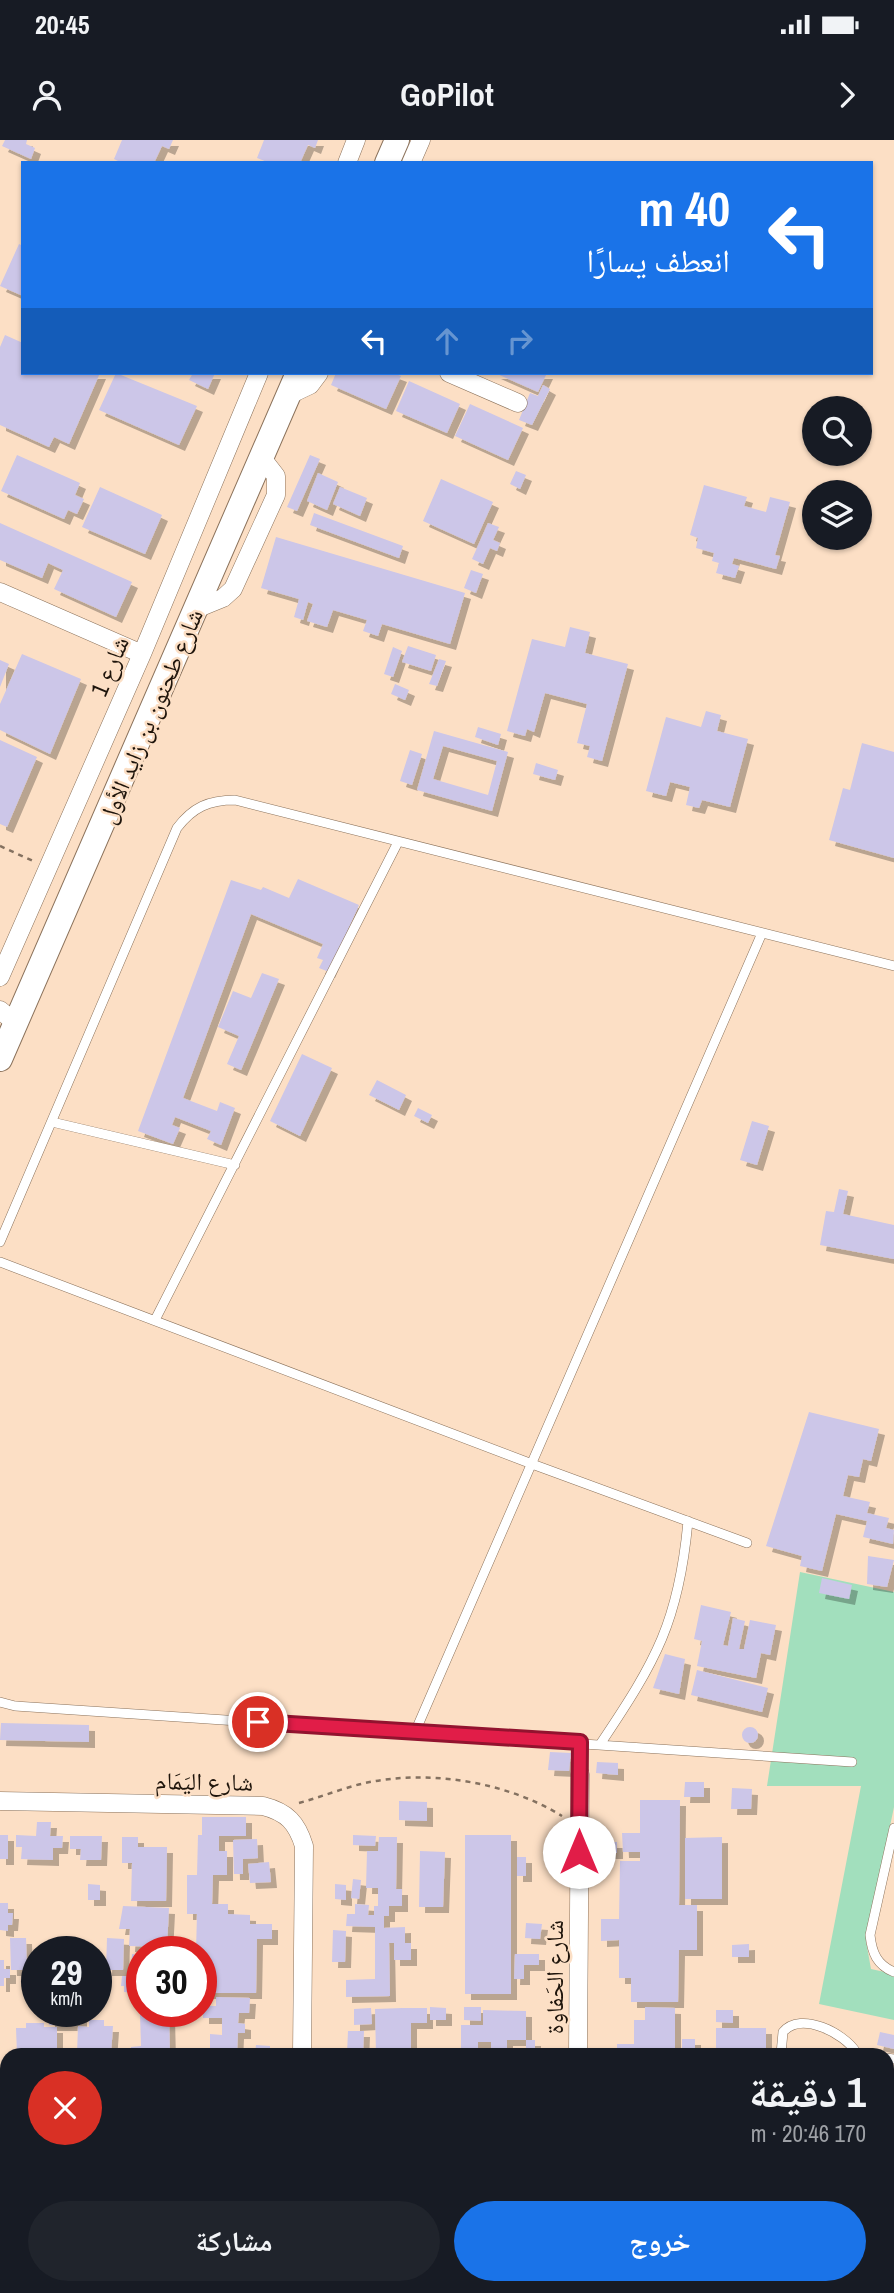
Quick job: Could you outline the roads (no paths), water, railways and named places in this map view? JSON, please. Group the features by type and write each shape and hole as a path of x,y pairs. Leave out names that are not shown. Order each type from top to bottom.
{"street":[{"path":"347,161 356,140"},
{"path":"388,161 397,140"},
{"path":"412,161 421,140"},
{"name":"شارع 1","path":"0,977 142,654 258,375"},
{"path":"293,384 310,385 318,375"},
{"path":"454,375 518,403"},
{"name":"شارع طحنون بن زايد الأول","path":"0,1059 8,1017 196,609 293,384"},
{"path":"0,592 142,654"},
{"name":"شارع الحَفاوة","path":"578,2048 580,1774"},
{"name":"شارع اليَمَام","path":"0,1801 263,1807 278,1810 290,1818 299,1830 304,1846 302,2048"}],"lane":[{"path":"0,1242 177,828 187,814 202,804 235,800 894,966"},
{"path":"155,1320 398,842"},
{"path":"415,1732 762,933"},
{"path":"52,1122 235,1165"},
{"path":"0,1262 747,1543"},
{"path":"601,1743 647,1674 664,1637 679,1586 688,1521"},
{"path":"0,1702 15,1706 601,1743 852,1762"},
{"path":"580,1742 580,1774"},
{"path":"894,1831 870,1935 871,1950 879,1963 894,1972"},
{"path":"782,2048 783,2032 789,2026 799,2024 838,2033 849,2048"}]}
